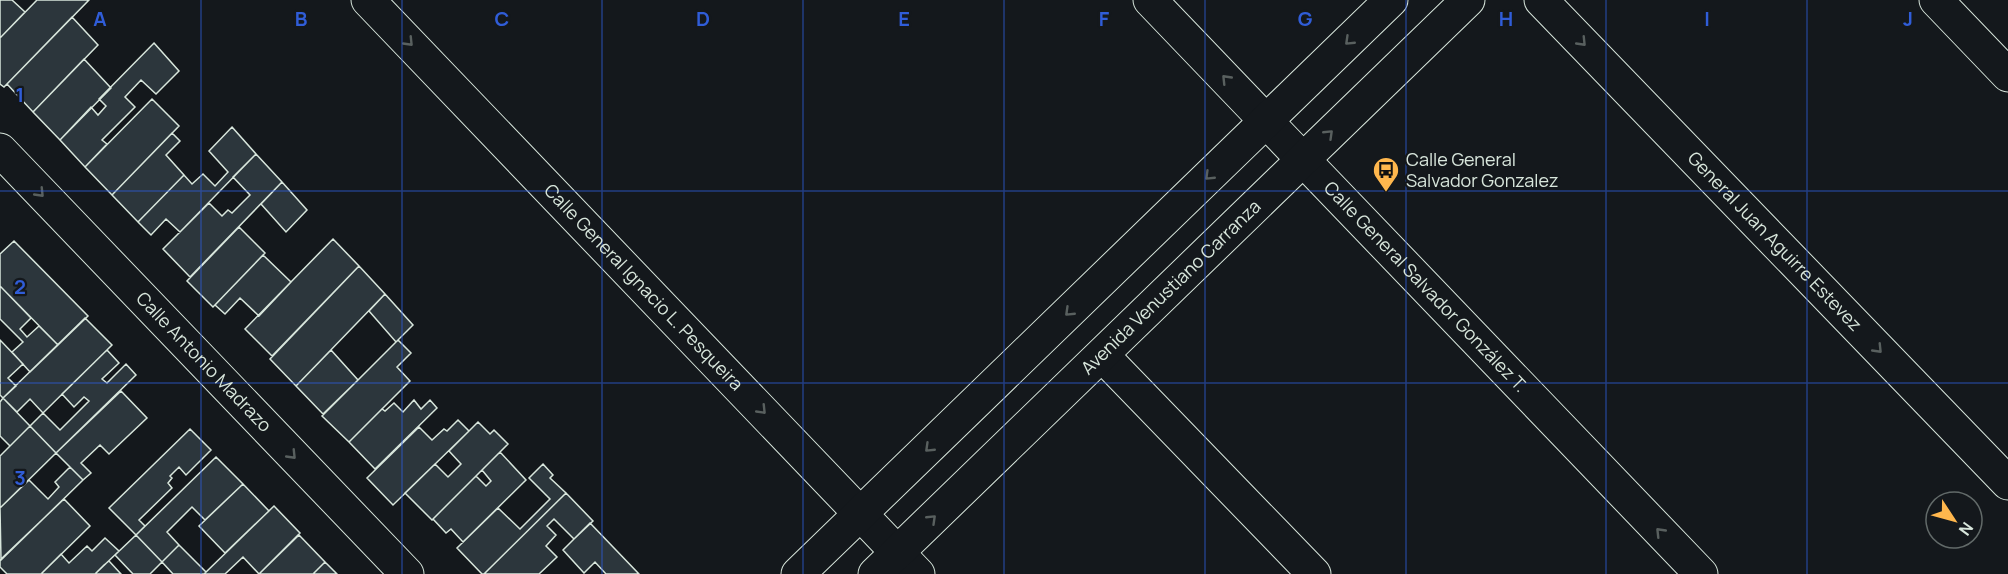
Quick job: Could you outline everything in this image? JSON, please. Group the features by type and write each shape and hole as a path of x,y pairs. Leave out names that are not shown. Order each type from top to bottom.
{"street":[{"name":"Calle General Ignacio L. Pesqueira","path":"368,0 861,513 897,567"},
{"name":"Calle General Salvador González T.","path":"1150,0 1701,574"},
{"path":"798,574 1391,0"},
{"name":"Avenida Venustiano Carranza","path":"897,567 1102,354 1468,0"},
{"name":"General Juan Aguirre Estevez","path":"1541,0 2008,483"},
{"path":"1936,0 2008,75"},
{"name":"Calle Antonio Madrazo","path":"6,169 406,574"},
{"path":"1102,354 1314,574"}],"building":[{"path":"0,0 12,0 25,12 0,38"},
{"path":"37,0 89,0 4,87 0,84 0,38"},
{"path":"72,17 98,45 33,112 7,84"},
{"path":"154,43 179,71 156,94 141,80 125,97 135,107 102,140 107,144 85,167 60,140 91,107 98,115 106,106 99,99"},
{"path":"84,59 111,88 60,140 33,112"},
{"path":"152,99 179,126 112,195 85,167"},
{"path":"232,127 256,154 180,232 166,219 151,235 138,222 184,175 192,184 203,174 215,186 228,172 209,151"},
{"path":"172,133 180,141 166,155 184,175 138,222 112,195"},
{"path":"256,154 282,182 190,277 163,249 209,203 222,216 228,210 232,213 250,195 233,177"},
{"path":"282,182 307,210 286,232 261,204"},
{"path":"239,227 265,253 213,307 187,281"},
{"path":"333,239 359,266 272,356 245,329"},
{"path":"14,241 88,316 58,345 0,286 0,254"},
{"path":"263,255 291,282 259,316 240,298 225,314 215,305"},
{"path":"359,266 385,294 296,386 270,359"},
{"path":"0,286 31,318 20,329 27,337 39,326 58,345 30,372 12,352 23,342 0,319"},
{"path":"385,294 413,325 396,342 369,311"},
{"path":"85,318 112,345 43,413 30,399 17,412 3,398"},
{"path":"0,340 23,364 8,378 16,386 3,398 0,395"},
{"path":"398,340 411,353 397,367 410,381 349,442 322,416"},
{"path":"107,350 119,363 102,379 107,383 126,364 136,375 56,453 30,426 43,413 60,430 89,401 84,397 74,407 62,394"},
{"path":"331,350 358,380 323,414 296,386"},
{"path":"121,391 147,418 109,454 100,445 81,463 91,473 83,480 56,453"},
{"path":"3,398 30,426 10,446 0,436 0,402"},
{"path":"414,400 421,409 430,400 437,408 375,469 349,442 382,409 385,411 394,403 403,412"},
{"path":"458,420 469,431 393,505 367,478 419,427 432,440 444,429 447,431"},
{"path":"478,422 490,434 494,430 508,444 432,520 405,493 435,464 448,477 461,464 449,451"},
{"path":"30,426 56,453 0,508 0,456"},
{"path":"190,429 211,450 186,475 179,467 170,476 172,478 168,483 172,488 139,520 145,526 136,535 109,508"},
{"path":"500,452 526,480 463,542 451,529 446,533 433,519 476,476 486,486 491,481 482,470"},
{"path":"216,457 243,484 205,520 192,507 167,532 179,545 162,562 136,535"},
{"path":"543,464 553,475 550,478 566,493 482,574 457,548 498,508 520,529 550,499 529,478"},
{"path":"70,467 83,480 1,560 0,508 29,480 48,499 59,487 55,482"},
{"path":"243,484 269,511 225,553 199,526"},
{"path":"566,493 593,521 574,539 554,519 547,526 556,535 546,546 557,557 539,574 484,574"},
{"path":"64,499 90,526 41,574 7,574 0,567 0,560"},
{"path":"274,506 300,533 259,574 243,557 225,574 204,574"},
{"path":"590,523 639,574 606,574 595,562 584,573 563,550"},
{"path":"136,535 162,562 150,574 133,574 115,555"},
{"path":"299,535 325,562 313,574 259,574"},
{"path":"105,538 119,551 95,574 41,574 61,554 69,563 87,546 92,551"},
{"path":"179,545 206,572 204,574 173,574 162,562"},
{"path":"109,561 121,574 95,574 104,565"},
{"path":"325,562 337,574 313,574"}],"place":[{"name":"Calle General Salvador Gonzalez","path":"1386,193"}]}
